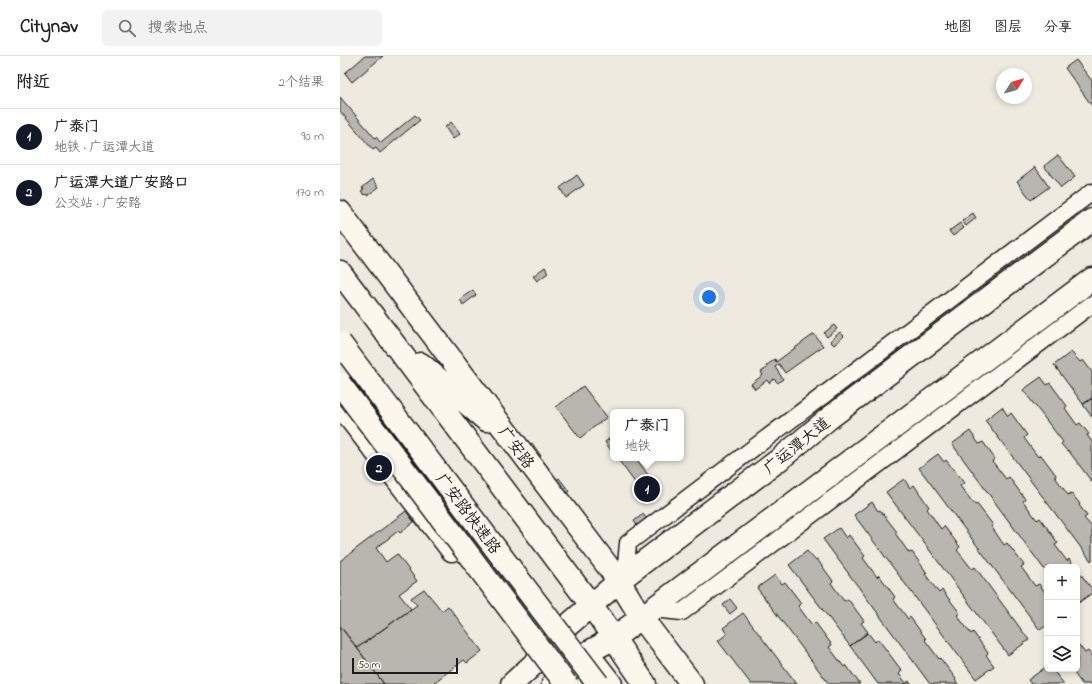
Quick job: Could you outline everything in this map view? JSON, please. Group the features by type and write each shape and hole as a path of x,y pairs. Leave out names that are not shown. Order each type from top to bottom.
{"main road":[{"name":"广安路","path":"340,212 518,448 622,579 647,613 692,684"},
{"name":"广运潭大道","path":"512,684 537,661 566,627 622,579 787,453 828,419 1092,220"},
{"path":"340,272 591,605 645,684"},
{"path":"553,684 587,653 614,638 1092,279"},
{"path":"388,336 518,448"},
{"path":"340,338 611,684"},
{"name":"广安路快速路","path":"340,343 598,684"},
{"name":"广安路快速路","path":"340,384 566,684"},
{"path":"340,405 537,661 548,684"}],"street":[{"path":"622,579 628,543 1092,192"},
{"path":"647,613 682,612 1092,304"},
{"path":"983,386 1006,343"},
{"path":"787,453 797,415"}],"building":[{"path":"365,56 383,56 352,82 345,73"},
{"path":"1076,60 1092,81 1092,106 1065,68"},
{"path":"340,97 381,143 415,115 420,120 380,153 376,148 373,150 340,111"},
{"path":"451,122 460,134 453,139 445,127"},
{"path":"1058,155 1075,177 1061,188 1044,166"},
{"path":"1035,167 1049,187 1031,200 1017,181"},
{"path":"577,175 584,185 566,198 560,188"},
{"path":"373,179 379,187 368,195 365,195 361,191 364,189 362,188"},
{"path":"973,213 976,218 966,226 962,221"},
{"path":"960,223 964,228 953,236 949,231"},
{"path":"545,267 548,273 537,281 533,276"},
{"path":"473,290 476,295 463,305 460,299"},
{"path":"834,325 837,329 827,337 824,333"},
{"path":"840,332 844,336 834,345 830,341"},
{"path":"814,334 823,346 785,373 779,364 775,367 783,379 778,383 774,379 769,383 767,380 755,389 751,384 763,375 761,372 767,368 766,366 775,359 776,362"},
{"path":"1071,352 1080,362 1083,360 1092,372 1092,398 1083,404 1054,365"},
{"path":"1041,377 1047,385 1050,383 1067,406 1065,408 1077,425 1080,423 1089,434 1087,435 1092,442 1092,482 1068,450 1067,451 1061,444 1063,442 1023,390"},
{"path":"583,386 607,417 580,438 556,407"},
{"path":"1092,398 1092,417 1083,405"},
{"path":"1002,407 1008,416 1011,413 1027,435 1024,438 1038,457 1041,455 1056,475 1055,477 1068,495 1071,493 1087,516 1084,518 1092,527 1091,561 985,420"},
{"path":"970,431 979,444 983,442 995,459 992,461 1006,479 1009,477 1025,499 1023,501 1037,520 1040,518 1058,543 1055,545 1067,561 1069,559 1073,564 1044,564 1044,569 952,444"},
{"path":"610,438 610,449 605,442"},
{"path":"532,443 541,456 538,458 529,445"},
{"path":"938,454 944,462 946,460 964,483 960,486 975,505 977,504 993,525 991,526 1004,545 1007,543 1024,565 1021,567 1035,586 1039,584 1044,591 1044,627 1040,630 919,468"},
{"path":"619,461 638,461 653,482 651,484 657,492 647,499"},
{"path":"559,478 569,491 565,494 556,480"},
{"path":"904,479 910,488 914,485 929,507 927,509 941,529 944,526 960,547 957,550 972,569 975,567 1029,640 1008,655 886,492"},
{"path":"872,502 897,532 895,533 909,553 912,552 927,573 925,574 939,593 942,590 960,613 957,615 971,634 973,632 988,653 986,655 994,666 976,679 854,515"},
{"path":"406,511 414,522 400,533 398,531 376,548 386,562 397,554 417,581 399,594 411,609 357,648 340,626 340,561"},
{"path":"643,514 650,524 641,531 634,521"},
{"path":"839,528 846,538 849,535 865,556 863,558 877,577 879,575 895,597 893,599 908,619 910,617 939,659 940,658 956,679 955,680 958,684 930,684 823,539"},
{"path":"807,551 815,560 817,559 833,581 831,583 844,601 848,599 864,621 861,623 868,632 850,646 789,565"},
{"path":"1080,573 1092,589 1092,593 1080,602"},
{"path":"775,575 782,584 785,582 801,603 798,606 812,625 815,622 832,645 829,647 844,667 846,665 860,684 829,684 757,588"},
{"path":"424,589 442,611 448,606 482,651 467,663 464,660 432,684 384,684 357,648 417,605 411,598"},
{"path":"730,599 737,608 730,614 723,605"},
{"path":"743,613 797,684 751,684 718,641 727,634 723,628"},
{"path":"340,626 357,648 384,684 340,684"},
{"path":"868,633 875,642 878,639 902,671 899,674 906,683 909,681 911,684 878,684 850,646"},
{"path":"1080,647 1085,653 1088,651 1092,656 1092,684 1082,684 1073,672 1080,672"},
{"path":"1044,668 1044,672 1054,672 1064,684 1031,684 1028,680"}],"place":[{"name":"广运潭大道广安路口","path":"379,468"},
{"name":"广泰门","path":"647,489"}]}
